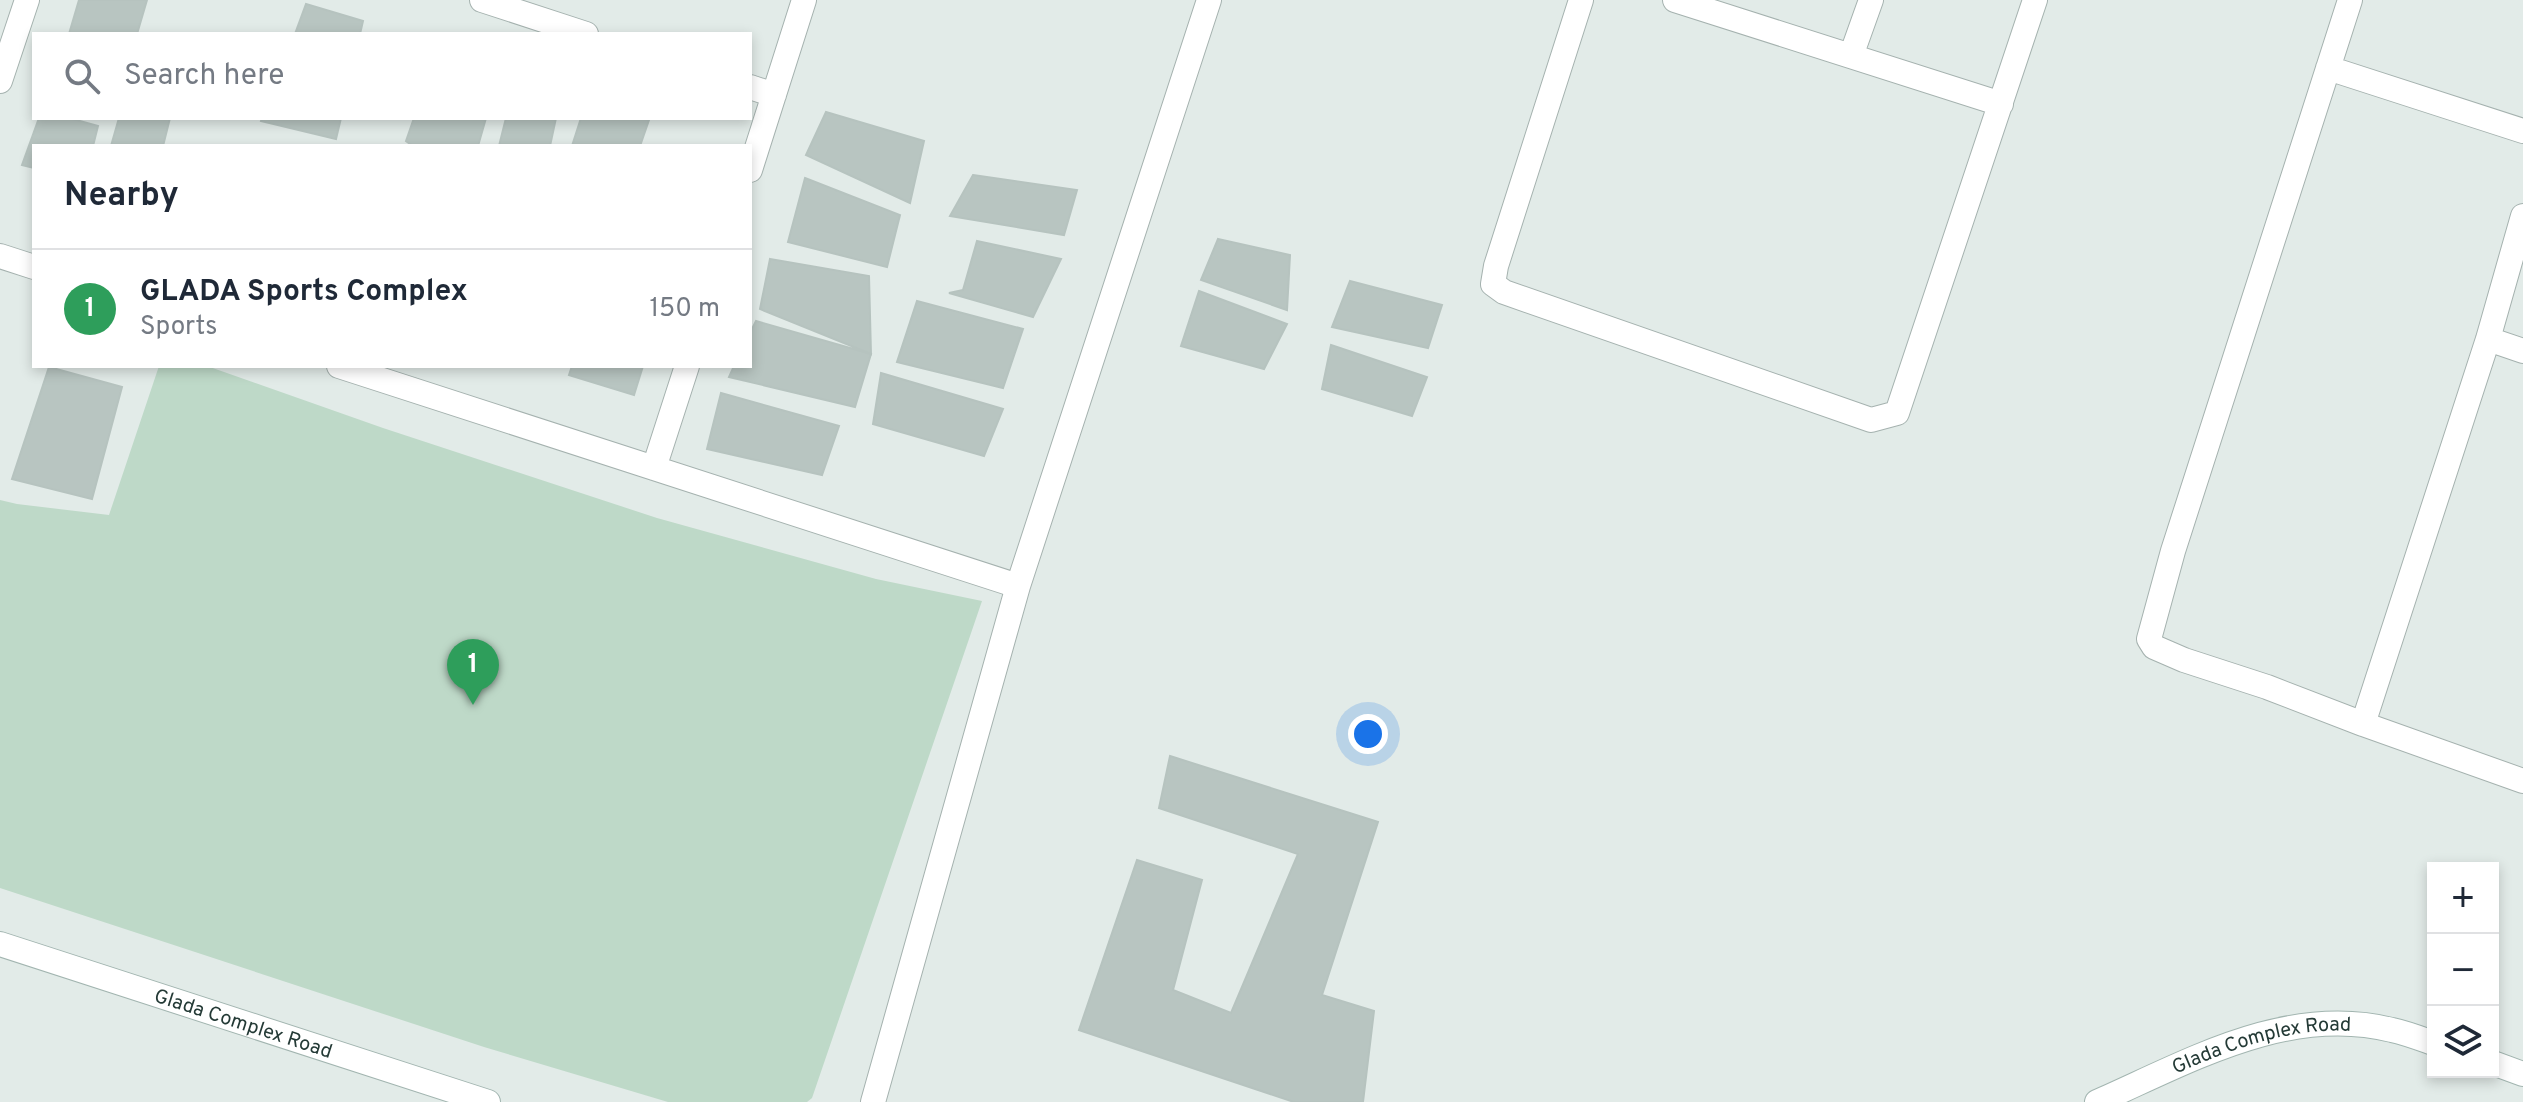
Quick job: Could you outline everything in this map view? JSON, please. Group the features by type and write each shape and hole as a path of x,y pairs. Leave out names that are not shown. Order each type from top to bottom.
{"street":[{"path":"0,81 27,0"},
{"path":"482,0 580,32"},
{"path":"752,164 804,0"},
{"path":"873,1102 1018,586 1209,0"},
{"path":"1581,0 1496,266 1493,284 1504,292 1871,420 1897,413 2035,0"},
{"path":"1675,0 2001,104"},
{"path":"1851,56 1871,0"},
{"path":"2350,0 2173,551 2149,639 2154,647 2184,660 2267,687 2523,781"},
{"path":"2328,68 2523,131"},
{"path":"752,88 774,95"},
{"path":"2363,724 2488,339 2523,216"},
{"path":"0,256 32,266"},
{"path":"2488,339 2523,351"},
{"path":"345,368 1018,586"},
{"path":"654,468 686,368"},
{"name":"Glada Complex Road","path":"0,944 488,1102"},
{"name":"Glada Complex Road","path":"2097,1102 2235,1040 2293,1027 2340,1023 2378,1028 2427,1041"},
{"path":"2499,1065 2523,1074"}],"green space":[{"path":"158,368 213,368 657,518 876,579 982,601 812,1098 807,1102 668,1102 484,1047 0,888 0,500 109,515"}],"building":[{"path":"79,0 147,0 138,32 70,32"},
{"path":"306,4 363,21 360,32 296,32"},
{"path":"826,112 924,141 910,203 806,155"},
{"path":"38,120 76,120 98,126 94,144 32,144 32,168 22,165"},
{"path":"118,120 170,120 164,144 112,144"},
{"path":"261,120 341,120 336,139"},
{"path":"413,120 485,120 479,144 410,144 406,141"},
{"path":"506,120 556,120 550,144 500,144"},
{"path":"580,120 649,120 641,144 573,144"},
{"path":"973,175 1077,190 1064,235 950,216"},
{"path":"805,178 900,215 887,267 788,242"},
{"path":"1218,239 1290,255 1287,310 1201,280"},
{"path":"977,241 1061,259 1033,317 949,293 963,290"},
{"path":"770,259 869,276 871,354 760,309"},
{"path":"1350,281 1442,305 1428,348 1332,327"},
{"path":"1199,291 1287,324 1264,369 1181,346"},
{"path":"917,301 1023,329 1003,388 897,362"},
{"path":"756,321 871,354 855,407 729,377 733,368 752,368 752,329"},
{"path":"1331,345 1427,377 1412,416 1322,389"},
{"path":"49,368 122,387 92,499 12,479"},
{"path":"571,368 642,368 634,395 569,375"},
{"path":"881,373 1003,409 984,456 873,424"},
{"path":"721,393 839,426 822,475 707,449"},
{"path":"1170,756 1378,822 1322,995 1374,1011 1363,1102 1294,1102 1079,1030 1137,860 1202,880 1173,990 1231,1013 1298,854 1159,808"}],"place":[{"name":"GLADA Sports Complex","path":"473,705"}]}
